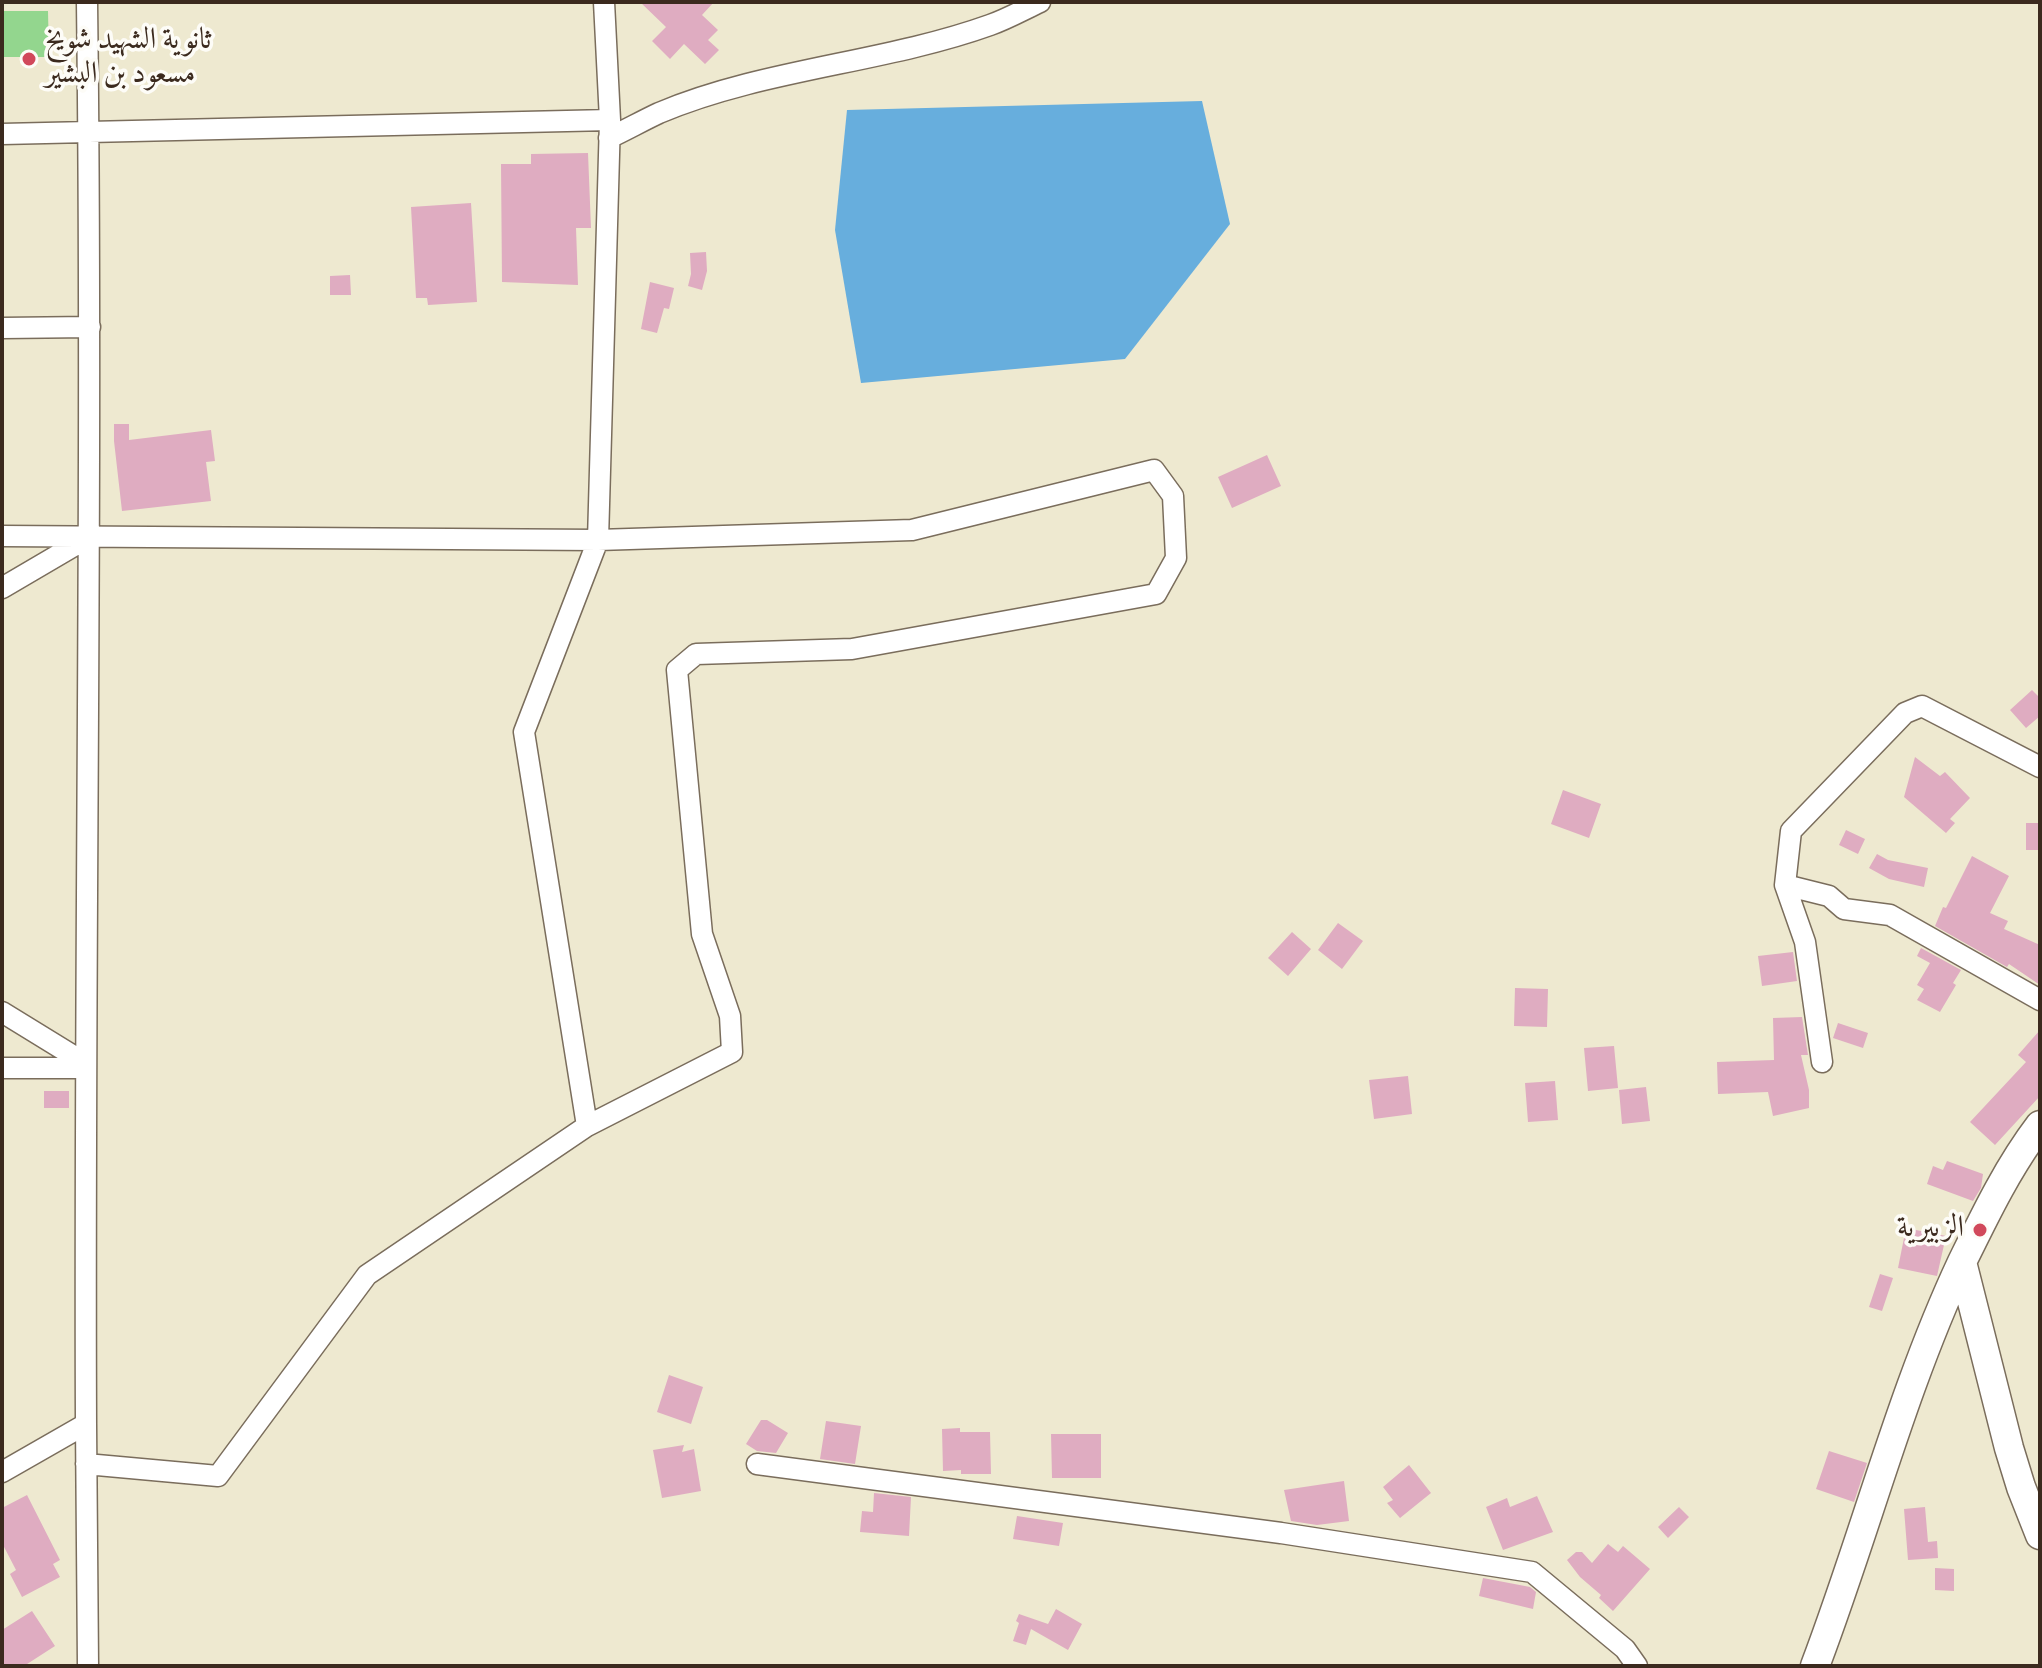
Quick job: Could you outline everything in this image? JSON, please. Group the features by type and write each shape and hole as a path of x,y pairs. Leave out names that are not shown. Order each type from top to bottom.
{"main road":[{"path":"1815,1666 1913,1379 1983,1217 2024,1145 2040,1125"},
{"path":"1962,1262 2009,1448 2040,1535"}],"street":[{"path":"87,2 90,327 85,1066 88,1666"},
{"path":"587,1126 524,732 598,540 610,129 604,2"},
{"path":"2,134 610,129 764,81 958,35 1040,2"},
{"path":"2,328 90,327"},
{"path":"2,536 598,540 912,530 1154,470 1173,496 1176,558 1156,594 852,649 696,654 677,670 702,934 730,1016 732,1052 587,1126 367,1275 218,1476 86,1464"},
{"path":"2,588 89,537"},
{"path":"1822,1062 1805,942 1785,885 1791,831 1905,713 1922,706 2040,767"},
{"path":"1785,885 1829,896 1844,909 1890,915 2040,1000"},
{"path":"2,1012 85,1066"},
{"path":"2,1068 85,1066"},
{"path":"4,1469 86,1424"},
{"path":"757,1464 1281,1533 1532,1572 1625,1649 1637,1666"}],"green space":[{"path":"2,11 48,11 49,57 2,57"}],"water":[{"path":"1202,101 1230,224 1125,359 861,383 835,230 847,110"}],"building":[{"path":"640,2 714,2 702,15 718,30 708,40 719,50 705,64 684,44 670,59 652,41 666,27"},
{"path":"588,153 591,228 576,228 578,285 502,282 501,164 531,164 531,154"},
{"path":"471,203 477,302 428,305 427,298 416,298 411,207"},
{"path":"706,252 707,271 702,290 688,286 690,253"},
{"path":"350,275 351,295 330,295 330,276"},
{"path":"650,282 674,288 669,309 664,308 657,333 641,329"},
{"path":"114,424 129,424 129,440 211,430 215,461 206,462 211,501 122,511"},
{"path":"1267,455 1281,486 1232,508 1218,477"},
{"path":"2032,690 2040,698 2040,716 2026,728 2010,710"},
{"path":"1915,757 1940,776 1945,772 1970,798 1950,819 1955,823 1946,833 1904,797"},
{"path":"1563,790 1601,804 1589,838 1551,824"},
{"path":"2026,823 2040,823 2040,850 2026,850"},
{"path":"1846,830 1865,839 1858,854 1839,845"},
{"path":"1877,854 1888,860 1928,868 1924,887 1889,879 1869,868"},
{"path":"1972,856 2009,876 1990,913 2008,921 2004,929 2040,945 2040,985 2009,964 2007,967 1935,926"},
{"path":"1338,923 1363,941 1342,969 1318,950"},
{"path":"1292,932 1311,949 1288,976 1268,958"},
{"path":"1921,948 1961,970 1940,1012 1917,1000 1924,989 1917,985 1930,963 1917,956"},
{"path":"1793,952 1797,981 1762,986 1758,956"},
{"path":"1515,988 1548,989 1547,1027 1514,1026"},
{"path":"1802,1017 1808,1055 1801,1055 1809,1090 1809,1108 1773,1116 1768,1092 1718,1094 1717,1062 1774,1060 1773,1018"},
{"path":"1838,1023 1868,1033 1863,1048 1833,1038"},
{"path":"2040,1030 2040,1096 1995,1145 1970,1122 2026,1062 2018,1055"},
{"path":"1614,1046 1618,1088 1588,1091 1584,1048"},
{"path":"1408,1076 1412,1114 1374,1119 1369,1080"},
{"path":"1555,1081 1558,1120 1528,1122 1525,1083"},
{"path":"1646,1087 1650,1121 1622,1124 1619,1090"},
{"path":"44,1091 69,1091 69,1108 44,1108"},
{"path":"1947,1161 1983,1174 1981,1188 1973,1201 1927,1184 1933,1166 1943,1170"},
{"path":"1906,1228 1946,1236 1937,1276 1898,1268"},
{"path":"1880,1274 1893,1278 1882,1311 1869,1307"},
{"path":"669,1375 703,1387 691,1424 657,1412"},
{"path":"761,1420 767,1420 788,1433 776,1453 757,1451 746,1444"},
{"path":"826,1421 861,1426 855,1464 820,1459"},
{"path":"960,1428 960,1432 990,1432 991,1474 943,1471 942,1429"},
{"path":"1051,1434 1101,1434 1101,1478 1052,1478"},
{"path":"684,1445 682,1452 694,1449 701,1491 662,1498 653,1450"},
{"path":"1829,1451 1867,1463 1854,1502 1816,1489"},
{"path":"1409,1465 1431,1493 1400,1518 1387,1503 1393,1500 1383,1487"},
{"path":"1344,1481 1349,1521 1317,1525 1291,1521 1284,1490"},
{"path":"874,1493 911,1497 909,1536 860,1532 862,1511 873,1512"},
{"path":"27,1495 60,1560 53,1564 60,1577 22,1597 10,1574 16,1570 2,1543 2,1508"},
{"path":"1537,1496 1553,1532 1503,1550 1486,1507 1507,1498 1510,1507"},
{"path":"1679,1507 1689,1517 1668,1538 1658,1527"},
{"path":"1925,1507 1928,1542 1937,1541 1938,1558 1908,1560 1904,1509"},
{"path":"1017,1516 1063,1523 1059,1546 1013,1539"},
{"path":"1608,1544 1618,1552 1623,1546 1650,1569 1613,1611 1567,1560 1576,1552 1582,1552 1592,1563"},
{"path":"1935,1568 1954,1569 1954,1591 1935,1590"},
{"path":"1483,1578 1530,1587 1536,1592 1533,1609 1479,1596"},
{"path":"1056,1609 1082,1624 1068,1650 1031,1629 1026,1645 1013,1641 1019,1614 1048,1624"},
{"path":"32,1611 55,1646 24,1666 2,1666 2,1630"}],"place":[{"name":"ثانوية الشهيد شويخ مسعود بن البشير","path":"29,59"},
{"name":"الزبيرية","path":"1980,1230"}]}
